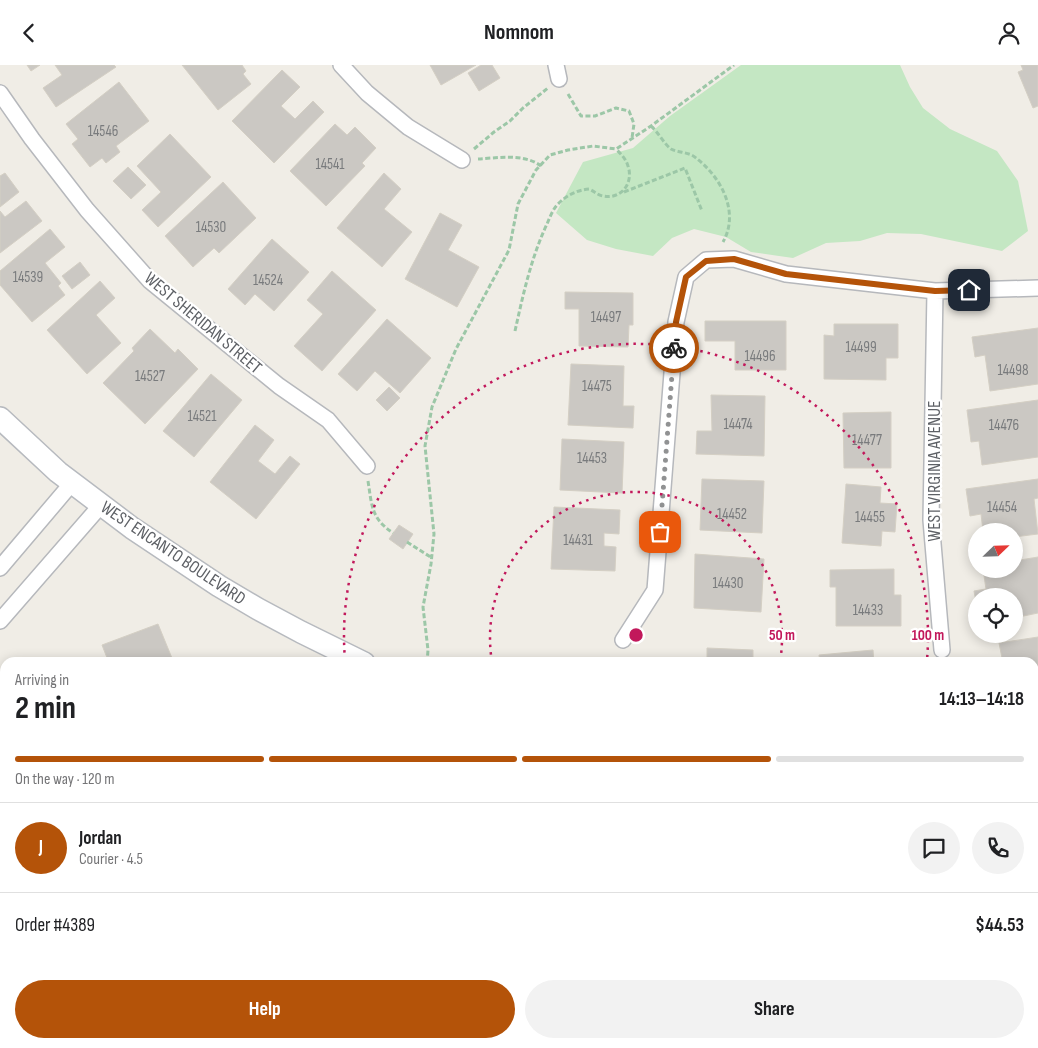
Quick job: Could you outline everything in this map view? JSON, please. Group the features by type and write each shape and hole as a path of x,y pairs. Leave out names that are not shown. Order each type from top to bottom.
{"main road":[{"name":"WEST ENCANTO BOULEVARD","path":"0,418 72,483 218,586 300,632 352,657"}],"street":[{"path":"341,65 368,93 408,127 462,160"},
{"name":"WEST SHERIDAN STREET","path":"0,93 32,139 87,210 150,281 279,386 328,420 367,466"},
{"path":"624,640 655,590 676,322 686,277 706,261 734,259 786,274 935,291 1038,288"},
{"name":"WEST VIRGINIA AVENUE","path":"935,291 931,520 942,650"},
{"path":"0,568 72,483"},
{"path":"0,621 101,505"}],"path":[{"path":"428,657 423,607 432,558 434,534 425,446 432,407 456,349 509,250 518,204 536,170 550,155 593,146 616,149 651,126 734,65"},
{"path":"462,160 494,132 510,121 557,72 581,116 595,116 616,108 629,111 634,125 632,139"},
{"path":"651,126 670,148 695,156 715,175 729,203 729,222 726,237 706,261"},
{"path":"616,149 626,160 630,171 629,183 621,193"},
{"path":"462,160 512,158 531,161 541,166"},
{"path":"515,331 539,240 557,205 566,197 583,189 592,190 608,197 686,168 702,211"},
{"path":"367,466 374,516 393,533"},
{"path":"407,542 432,558"}],"green space":[{"path":"741,65 900,65 910,87 923,108 950,129 997,151 1018,181 1028,231 1002,251 921,234 887,233 860,241 826,243 793,258 751,252 726,237 694,229 672,238 653,256 616,249 587,240 556,213 583,162 633,148 670,116"}],"building":[{"path":"27,65 40,65 31,71"},
{"path":"55,65 114,65 116,67 56,107 43,88 62,75"},
{"path":"182,65 242,65 246,71 243,74 251,84 218,110"},
{"path":"430,65 476,65 441,85"},
{"path":"481,65 492,65 500,78 479,91 468,73"},
{"path":"1021,65 1038,65 1038,106 1033,108 1018,72 1023,70"},
{"path":"282,70 300,87 281,106 295,119 313,101 324,112 274,163 232,121"},
{"path":"119,82 149,121 116,146 120,152 106,163 102,158 90,167 72,144 78,139 66,124"},
{"path":"335,124 347,135 355,127 376,148 362,163 365,166 326,206 290,171"},
{"path":"170,134 211,177 158,227 142,210 161,192 137,166"},
{"path":"128,167 146,185 131,199 113,181"},
{"path":"5,173 19,192 0,207 0,176"},
{"path":"384,173 401,189 384,209 412,232 382,267 337,228"},
{"path":"223,182 256,218 219,253 214,248 193,267 165,236"},
{"path":"26,201 42,221 0,253 0,211 5,217"},
{"path":"440,213 462,225 448,250 479,267 457,307 405,279"},
{"path":"50,229 65,247 45,263 61,283 58,286 65,295 32,322 0,285 0,271"},
{"path":"272,239 309,272 274,311 255,294 245,305 228,289"},
{"path":"80,262 90,275 72,289 62,276"},
{"path":"332,271 376,310 322,371 294,346 323,314 307,300"},
{"path":"100,281 115,298 96,315 121,343 87,374 47,330"},
{"path":"565,292 633,293 633,325 629,325 628,347 579,346 579,309 565,309"},
{"path":"387,319 431,358 400,393 375,371 357,391 338,374"},
{"path":"705,321 786,321 786,370 735,370 735,341 705,341"},
{"path":"834,324 898,324 898,358 886,358 886,380 824,379 824,335 834,336"},
{"path":"1038,328 1038,384 990,391 985,355 975,357 972,337"},
{"path":"150,329 175,353 178,349 198,369 145,424 103,383 134,351 132,348"},
{"path":"571,364 624,366 623,406 634,406 633,428 568,425"},
{"path":"211,374 242,400 194,457 163,431"},
{"path":"389,387 400,398 387,411 376,400"},
{"path":"711,395 765,396 764,456 696,454 697,431 712,431"},
{"path":"1038,400 1038,457 982,465 979,441 971,442 967,410"},
{"path":"891,412 891,468 844,468 843,413"},
{"path":"255,425 274,440 258,461 275,474 290,456 300,464 256,519 210,482"},
{"path":"562,439 624,442 622,493 560,490"},
{"path":"702,479 764,481 762,533 700,530"},
{"path":"1038,479 1038,498 1034,499 1038,534 1023,536 1023,523 982,523 981,514 970,516 966,489"},
{"path":"846,484 881,487 880,503 897,504 895,532 882,531 881,546 842,543"},
{"path":"554,507 620,510 619,534 604,533 604,546 616,547 615,571 551,569"},
{"path":"399,525 413,534 403,549 389,539"},
{"path":"695,554 764,559 761,612 694,608"},
{"path":"1038,557 1038,613 1023,616 1023,588 986,588 984,578 1023,578 1023,560"},
{"path":"894,569 894,595 901,595 901,626 836,626 836,587 830,587 830,570"},
{"path":"158,624 172,657 107,657 102,645"},
{"path":"1038,637 1038,657 1002,657 999,643 1023,643 1023,639"},
{"path":"707,648 753,650 753,657 707,657"},
{"path":"873,650 874,657 819,657 819,655"}],"way so far":[{"path":"660,532 674,348"}],"route":[{"path":"674,348 676,322 686,277 706,261 734,259 786,274 935,291 969,290"}]}
